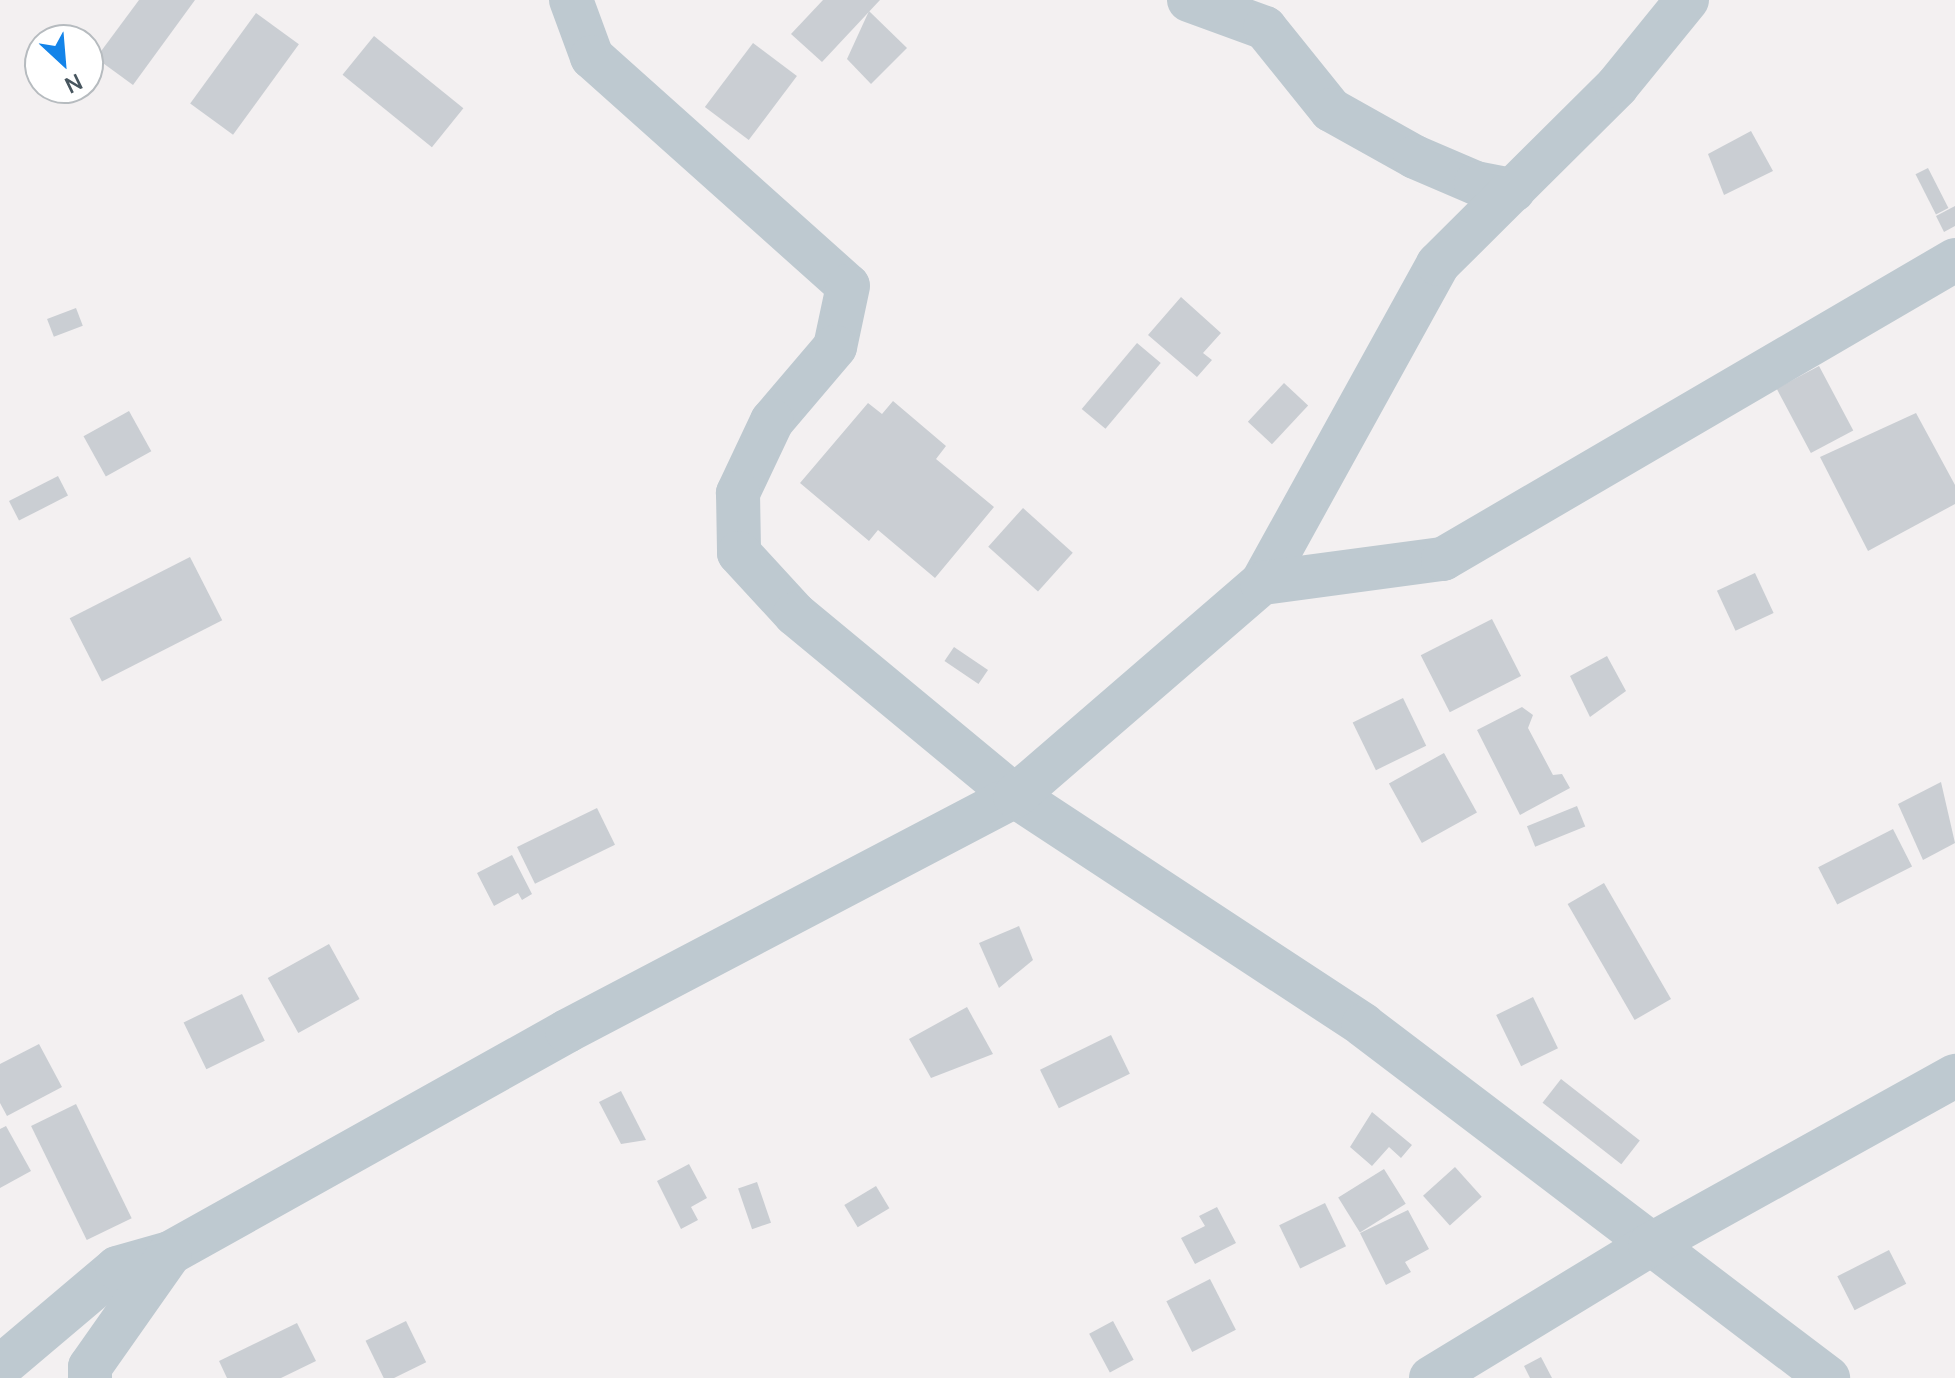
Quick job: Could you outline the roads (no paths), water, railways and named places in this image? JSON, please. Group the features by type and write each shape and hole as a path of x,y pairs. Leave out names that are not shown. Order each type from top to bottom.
{"street":[{"path":"571,0 592,57 848,286 835,347 772,421 738,493 739,553 795,614 1015,796 1363,1025 1828,1378"},
{"path":"1189,0 1265,28 1331,110 1427,162 1476,183 1513,190"},
{"path":"0,1367 117,1268 170,1253 567,1031 1015,796 1262,583 1438,264 1617,86 1687,0"},
{"path":"1262,583 1443,559 1955,260"},
{"path":"1431,1378 1650,1245 1955,1076"},
{"path":"90,1378 90,1367 170,1253"}]}
